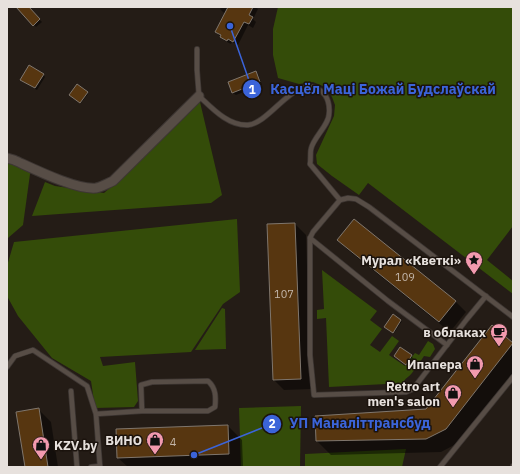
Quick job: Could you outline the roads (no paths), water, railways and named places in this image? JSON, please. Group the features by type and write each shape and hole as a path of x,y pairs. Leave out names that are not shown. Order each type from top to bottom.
{"street":[{"path":"7,158 74,185 85,188 97,188 114,181 198,96"}],"lane":[{"path":"197,49 198,96 221,116 234,123 248,125 266,116 287,96 296,91 309,87 320,90 324,94 328,103 330,116 311,148 310,164 340,200"},
{"path":"486,296 414,389 406,392 314,395 310,354 310,238 313,232 340,200 348,198 356,199 369,207 486,296 513,317"},
{"path":"310,238 388,301 447,345"},
{"path":"7,367 15,356 33,350 87,386 96,414 100,467 91,467"},
{"path":"440,467 513,377"},
{"path":"96,414 142,411 208,411 215,407 216,396 212,385 208,381 152,382 141,385 142,411"},
{"path":"71,391 77,467"}],"place":[{"name":"Касцёл Маці Божай Будслаўскай","path":"230,26"},
{"name":"Мурал «Кветкі»","path":"474,275"},
{"name":"в облаках","path":"499,347"},
{"name":"Ипапера","path":"475,379"},
{"name":"Retro art men's salon","path":"453,408"},
{"name":"ВИНО","path":"155,455"},
{"name":"УП Маналіттрансбуд","path":"194,455"},
{"name":"KZV.by","path":"41,460"}]}
